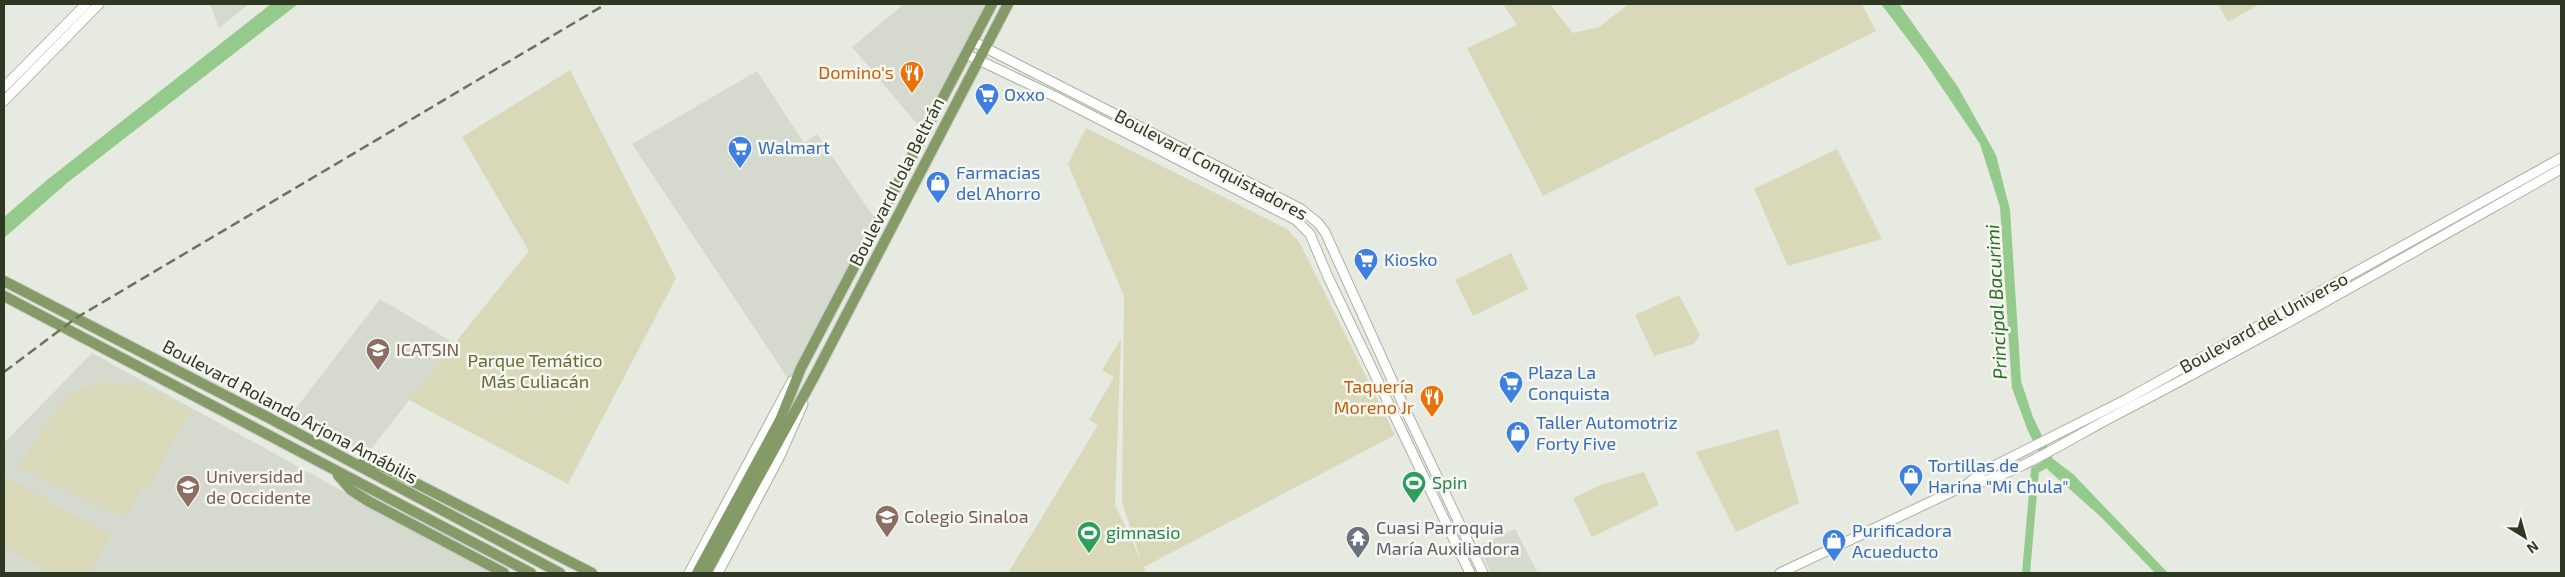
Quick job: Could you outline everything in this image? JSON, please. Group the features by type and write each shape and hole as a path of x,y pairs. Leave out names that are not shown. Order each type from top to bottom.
{"main road":[{"name":"Boulevard Lola Beltrán","path":"697,573 780,420 800,368 992,4"},
{"name":"Boulevard Lola Beltrán","path":"706,573 816,375 984,46 1008,4"},
{"name":"Boulevard Rolando Arjona Amábilis","path":"4,281 359,465 560,573"},
{"name":"Boulevard Rolando Arjona Amábilis","path":"4,296 531,573"},
{"path":"359,465 369,462 390,470 592,573"},
{"path":"334,471 350,490 368,501 504,573"}],"street":[{"path":"4,88 86,4"},
{"path":"4,101 99,4"},
{"name":"Boulevard Conquistadores","path":"972,41 1301,209 1318,222 1484,573"},
{"name":"Boulevard Conquistadores","path":"966,54 1054,96 1265,204 1304,226 1310,234 1328,277 1470,573"},
{"name":"Boulevard del Universo","path":"1780,573 1966,485 1982,472 2197,361 2561,158"},
{"name":"Boulevard del Universo","path":"1966,485 1980,483 2022,464 2292,320 2561,169"},
{"name":"Boulevard Lola Beltrán","path":"688,573 800,368"},
{"name":"Boulevard Lola Beltrán","path":"718,573 780,456 816,375"},
{"path":"2021,452 2022,464"}],"shaded area":[{"path":"210,4 249,4 219,28"},
{"path":"271,4 298,4 67,183 4,238 4,217 47,180"},
{"path":"904,4 992,4 924,132 852,47"},
{"path":"1881,4 1899,4 1958,87 1996,155 2010,210 2021,381 2033,417 2053,459 2073,474 2168,573 2155,573 2101,517 2048,470 2028,431 2012,388 2000,207 1980,144 1922,58"},
{"path":"757,71 804,143 817,134 877,222 791,383 632,144"},
{"name":"ICATSIN","path":"380,299 454,343 367,454 290,416"},
{"name":"Universidad de Occidente","path":"92,353 491,573 4,573 4,443"},
{"path":"1515,529 1538,573 1491,573 1478,546"}],"green space":[{"path":"1503,4 1550,4 1573,33 1599,27 1629,4 1862,4 1876,31 1543,196 1467,48 1517,25"},
{"path":"2218,4 2260,4 2228,22"},
{"name":"Parque Temático Más Culiacán","path":"570,70 676,278 568,484 409,400 529,251 462,137"},
{"path":"1086,128 1287,229 1300,243 1395,435 1144,567 1146,573 1008,573 1098,425 1089,420 1114,377 1102,370 1121,339 1115,505 1141,560 1122,502 1124,296 1068,164"},
{"path":"1837,149 1882,239 1788,266 1754,189"},
{"path":"1511,253 1528,289 1473,316 1455,280"},
{"path":"1679,295 1700,335 1694,344 1654,356 1635,315"},
{"path":"101,382 137,385 191,410 148,489 143,487 132,506 134,507 126,515 114,513 18,466 65,400 77,390"},
{"path":"1778,429 1799,503 1736,532 1696,452"},
{"path":"1644,472 1659,505 1592,537 1573,498 1601,485"},
{"path":"4,476 111,536 90,573 51,573 4,547"}],"waterway":[{"path":"2026,573 2035,470 2048,463"}],"railway":[{"path":"4,372 76,318 606,4"}],"place":[{"name":"Domino's","path":"912,94"},
{"name":"Oxxo","path":"987,116"},
{"name":"Walmart","path":"740,169"},
{"name":"Farmacias del Ahorro","path":"938,204"},
{"name":"Kiosko","path":"1366,281"},
{"name":"ICATSIN","path":"378,371"},
{"name":"Plaza La Conquista","path":"1511,404"},
{"name":"Taquería Moreno Jr","path":"1432,418"},
{"name":"Taller Automotriz Forty Five","path":"1518,454"},
{"name":"Tortillas de Harina \"Mi Chula\"","path":"1911,497"},
{"name":"Spin","path":"1414,504"},
{"name":"Universidad de Occidente","path":"188,508"},
{"name":"Colegio Sinaloa","path":"887,538"},
{"name":"gimnasio","path":"1089,554"},
{"name":"Cuasi Parroquia María Auxiliadora","path":"1358,559"},
{"name":"Purificadora Acueducto","path":"1834,562"}],"water label":[{"name":"Principal Bacurimi","path":"1996,302"}]}
